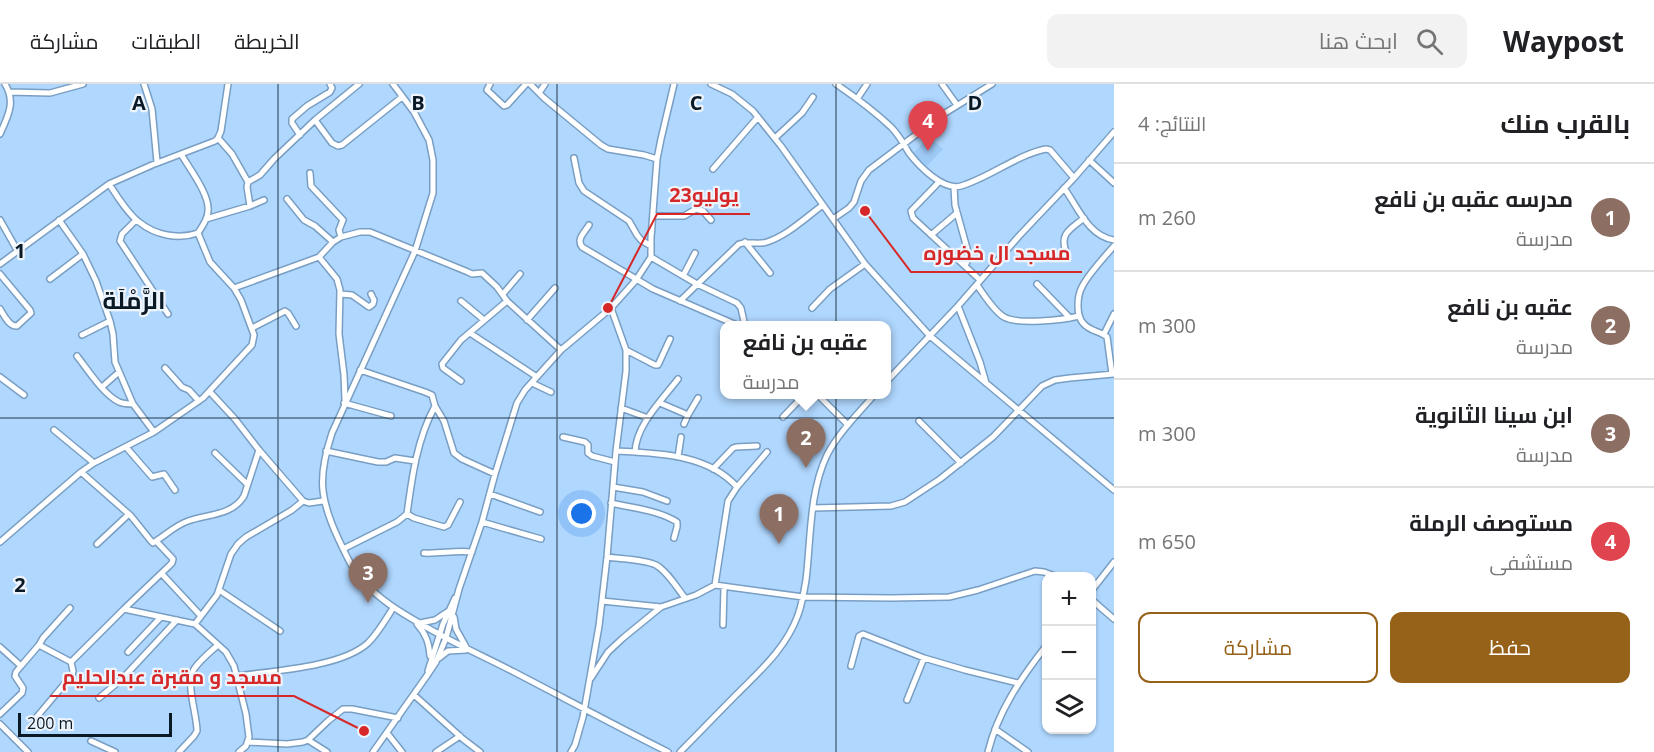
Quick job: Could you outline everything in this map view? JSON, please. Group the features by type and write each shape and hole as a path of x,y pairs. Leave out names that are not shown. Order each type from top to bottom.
{"street":[{"path":"0,134 10,106 9,92 5,84"},
{"path":"9,92 50,93 83,84"},
{"path":"144,84 152,109 157,162"},
{"path":"0,264 109,184 157,162 215,141 218,138 228,84"},
{"path":"300,135 292,119 307,106 330,92 332,88 330,84"},
{"path":"248,182 260,175 315,120 359,84"},
{"path":"393,84 419,121 429,140 433,160 433,193 415,251 345,402 326,451 322,471 323,501 329,518 343,549 361,579 393,608 439,635 668,752"},
{"path":"490,84 488,90 504,106 528,84 601,145 608,149 638,153 657,159"},
{"path":"539,93 545,84"},
{"path":"433,662 439,635 459,589 482,522 517,403 561,350 611,308 636,280 651,257 657,159 674,84"},
{"path":"711,84 732,94 758,117 865,264 930,336 1114,490"},
{"path":"836,84 881,117 897,132 916,161 939,182 954,187 975,181 1032,153 1046,149 1050,150 1074,178"},
{"path":"857,99 867,84"},
{"path":"942,84 957,105"},
{"path":"833,219 854,202 861,181 869,170 957,105 992,84"},
{"path":"315,120 332,143 342,145 402,97"},
{"path":"775,138 802,112 813,97"},
{"path":"713,169 758,117"},
{"path":"891,377 958,306 1114,132"},
{"path":"218,138 232,154 248,182 250,206"},
{"path":"109,184 136,220 154,230 173,236 186,237 198,233 209,210 207,200 181,154"},
{"path":"574,158 579,183 584,191 629,221 636,235 651,246"},
{"path":"1089,160 1114,183"},
{"path":"310,173 311,186 343,220 339,231 341,237"},
{"path":"939,182 911,213 913,218 965,266 1000,314 1006,318 1028,321 1079,316"},
{"path":"954,187 957,213 968,252 965,266"},
{"path":"1064,188 1096,233 1114,240"},
{"path":"287,199 304,220 315,226 333,242"},
{"path":"206,219 264,200"},
{"path":"680,301 739,244 765,243 779,237 823,205"},
{"path":"653,216 684,216 696,209 711,220"},
{"path":"931,235 957,213"},
{"path":"1066,252 1063,241 1065,233 1084,218"},
{"path":"59,219 83,254 102,297 113,334 115,362 133,404 154,432"},
{"path":"0,220 17,250"},
{"path":"136,220 122,234 120,241 168,314"},
{"path":"590,225 579,239 582,247 636,280 727,321"},
{"path":"234,288 319,256 341,237 360,231 370,232 472,274 482,273 507,301 561,350"},
{"path":"0,542 81,472 154,432 210,393 252,345 254,335 241,300 234,288 210,262 198,233"},
{"path":"745,242 770,273"},
{"path":"813,508 891,506 905,502 961,464 993,437 1033,394 1048,383 1070,378 1113,374 1108,342 1104,334 1084,325 1079,316 1082,286 1114,246"},
{"path":"683,276 695,253"},
{"path":"50,279 83,254"},
{"path":"319,256 337,279 340,294 339,334 345,402"},
{"path":"651,257 697,284 738,303 745,321"},
{"path":"812,308 830,289 865,264"},
{"path":"0,274 31,313 15,327 0,309"},
{"path":"503,294 520,274"},
{"path":"1037,284 1070,318"},
{"path":"527,320 555,288"},
{"path":"340,294 352,295 369,307 372,306 374,300 371,294"},
{"path":"461,301 484,320"},
{"path":"461,381 443,368 442,364 461,340 507,301"},
{"path":"958,306 986,383"},
{"path":"571,752 584,710 602,601 626,371 626,350 611,308"},
{"path":"252,328 285,311 296,326"},
{"path":"1104,334 1114,314"},
{"path":"82,335 110,321"},
{"path":"470,333 537,377"},
{"path":"626,350 658,366 670,339"},
{"path":"77,356 102,387 121,403 133,404"},
{"path":"165,368 199,401"},
{"path":"360,370 432,396 444,421 451,448 457,456 495,474"},
{"path":"102,387 119,372"},
{"path":"0,377 24,395"},
{"path":"636,452 636,441 641,427 678,379"},
{"path":"532,383 551,392"},
{"path":"210,393 235,419 303,501 323,501"},
{"path":"684,424 698,398"},
{"path":"783,417 800,399"},
{"path":"822,399 848,425"},
{"path":"680,752 781,648 799,615 817,486 828,454 848,425 871,399"},
{"path":"345,402 391,416"},
{"path":"660,403 688,416"},
{"path":"343,549 397,522 407,514 415,461 428,418 435,406"},
{"path":"621,408 648,418"},
{"path":"919,421 961,464"},
{"path":"54,430 94,463"},
{"path":"563,437 585,442 588,445 588,453 592,456 615,462"},
{"path":"678,457 681,437"},
{"path":"713,469 733,448 757,446"},
{"path":"126,447 152,477 165,475 175,490"},
{"path":"81,472 129,514 152,543 179,525 215,515 242,499 259,450"},
{"path":"326,451 378,462 386,462 395,458 415,461"},
{"path":"616,451 689,459 713,469 737,487"},
{"path":"715,585 728,501 767,452"},
{"path":"215,453 247,484"},
{"path":"613,487 643,492 667,501"},
{"path":"490,494 540,512"},
{"path":"195,624 214,601 231,554 238,544 253,532 286,515 303,501"},
{"path":"407,514 444,528 448,525 460,502"},
{"path":"611,503 672,519 677,522 674,537"},
{"path":"97,544 129,514"},
{"path":"482,522 541,539"},
{"path":"71,663 173,561 156,542"},
{"path":"424,553 436,554 457,550 472,552"},
{"path":"607,557 656,566 665,573 685,598"},
{"path":"1096,585 1114,562"},
{"path":"590,678 608,652 661,607 715,585 803,597 949,597 1035,572 1042,572"},
{"path":"162,574 201,616"},
{"path":"723,625 724,587"},
{"path":"219,590 280,631"},
{"path":"602,601 661,607"},
{"path":"1096,603 1114,619"},
{"path":"0,714 22,693 23,688 15,675 16,672 70,608"},
{"path":"237,676 333,661 355,653 369,642 393,608"},
{"path":"124,609 195,624 230,659 237,676 249,737 248,742 239,752"},
{"path":"419,623 435,620 451,610"},
{"path":"373,752 426,677 446,638 451,610"},
{"path":"451,610 456,629 468,649"},
{"path":"128,652 161,617"},
{"path":"412,619 422,630 429,643 433,662"},
{"path":"99,698 122,679 177,620"},
{"path":"851,666 859,636 863,634 924,658 1018,683"},
{"path":"35,719 73,671 71,663 39,645"},
{"path":"179,752 197,731 191,686 192,673 218,645"},
{"path":"0,647 21,666"},
{"path":"433,662 448,651 468,649"},
{"path":"988,752 995,729 1018,683 1042,652"},
{"path":"907,700 924,658"},
{"path":"414,695 480,752"},
{"path":"248,742 296,744 308,740 343,709 398,718"},
{"path":"0,724 28,752"},
{"path":"995,729 1028,752"},
{"path":"387,733 402,752"},
{"path":"436,752 460,736"},
{"path":"308,740 327,752"},
{"path":"91,741 115,752"}],"shaded area":[{"path":"929,136 943,149 927,166 913,154"}],"place":[{"name":"مستوصف الرملة","path":"928,151"},
{"name":"مسجد ال خضوره","path":"865,211"},
{"name":"23يوليو","path":"608,308"},
{"name":"عقبه بن نافع","path":"806,468"},
{"name":"مدرسه عقبه بن نافع","path":"779,544"},
{"name":"ابن سينا الثانوية","path":"368,603"},
{"name":"مسجد و مقبرة عبدالحليم","path":"364,731"}],"district":[{"name":"الرَّمْلَة","path":"134,299"}]}
